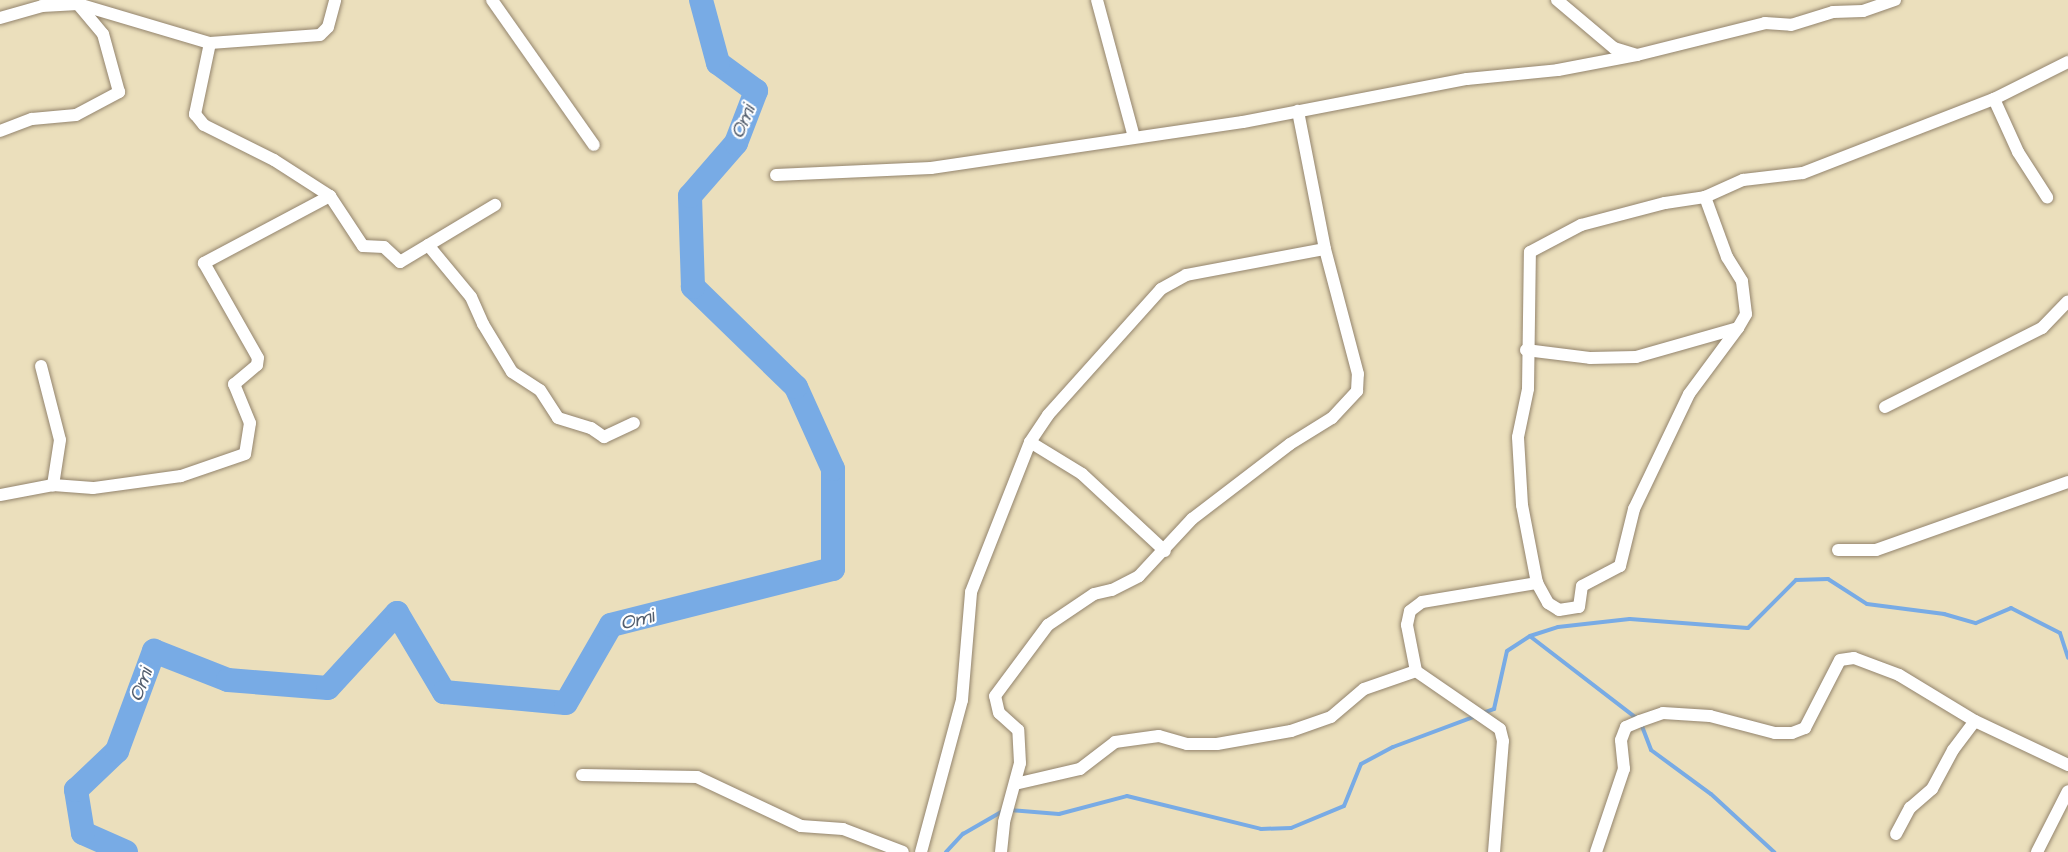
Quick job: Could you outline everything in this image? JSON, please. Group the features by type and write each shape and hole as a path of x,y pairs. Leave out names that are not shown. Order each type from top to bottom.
{"street":[{"path":"0,18 42,6 78,2 210,43 320,35 328,27 335,0"},
{"path":"492,0 594,145"},
{"path":"1097,0 1134,137"},
{"path":"1557,0 1614,48 1637,55"},
{"path":"776,176 931,168 1134,137 1298,111 1484,76 1558,70 1637,55 1765,23 1791,26 1860,5 1895,0"},
{"path":"0,131 32,119 76,115 119,92 103,34 78,2"},
{"path":"210,43 195,114 204,126 274,160 330,196 363,246 384,247 400,262 495,205"},
{"path":"1705,197 1727,257 1742,281 1746,314 1689,394 1634,509 1620,566 1582,586 1579,607 1559,610 1548,603 1537,583 1522,505 1518,437 1528,389 1526,350 1530,252 1581,225 1665,203 1705,197 1743,180 1803,173 1994,99 2068,62"},
{"path":"1994,99 2018,152 2047,197"},
{"path":"1001,852 1004,822 1020,763 1018,729 999,713 995,696 1048,625 1094,594 1112,590 1139,576 1205,508 1290,444 1332,418 1357,391 1358,374 1325,249 1298,111"},
{"path":"0,495 53,485 93,488 181,476 245,454 250,423 234,384 257,365 258,358 204,263 330,196"},
{"path":"428,245 471,297 483,324 512,372 540,390 558,418 591,428 604,436 634,423"},
{"path":"921,852 962,700 971,592 1030,442 1048,415 1161,289 1186,275 1325,249"},
{"path":"1885,407 2042,328 2068,301"},
{"path":"1526,350 1590,358 1636,357 1738,328"},
{"path":"41,366 60,440 53,485"},
{"path":"1030,442 1082,474 1164,551"},
{"path":"1838,550 1876,550 2040,495 2068,482"},
{"path":"1494,852 1503,741 1500,729 1416,671 1407,625 1410,611 1422,602 1488,594 1537,583"},
{"path":"1596,852 1624,769 1621,740 1626,727 1663,713 1710,716 1775,733 1792,733 1805,728 1840,660 1854,658 1899,675 1975,721 2068,765"},
{"path":"1015,784 1080,769 1115,742 1160,736 1187,744 1217,744 1290,731 1331,717 1364,689 1416,671"},
{"path":"1896,834 1910,808 1932,789 1953,750 1975,721"},
{"path":"582,776 697,777 801,826 843,829 903,852"},
{"path":"2037,852 2068,791"}],"waterway":[{"name":"Omi","path":"126,852 83,833 76,790 117,751 154,651 228,680 328,688 397,613 444,692 566,703 611,625 833,569 833,469 796,387 693,287 690,196 736,143 756,91 718,63 701,0"},
{"path":"1483,713 1494,709 1507,651 1530,636 1558,627 1630,619 1748,628 1796,580 1828,579 1867,604 1944,614 1976,623 2011,608 2060,633 2068,658"},
{"path":"1531,637 1640,721 1651,750 1711,794 1774,852"},
{"path":"1010,810 1059,814 1127,796 1261,829 1291,828 1344,806 1361,764 1393,747 1476,716"},
{"path":"946,852 963,834 1003,811"}]}
